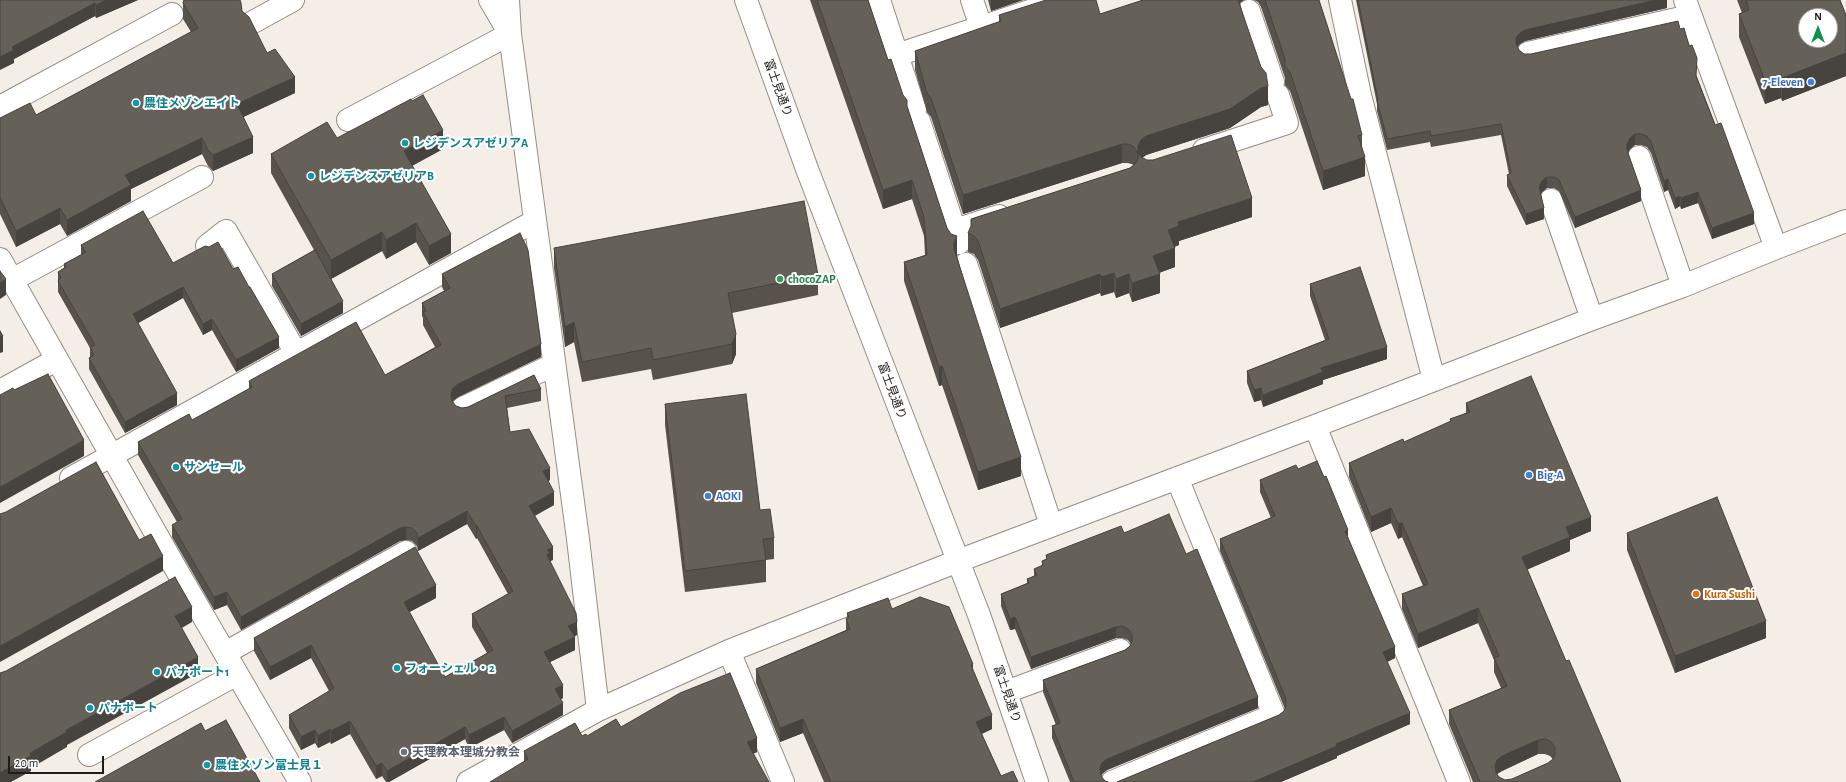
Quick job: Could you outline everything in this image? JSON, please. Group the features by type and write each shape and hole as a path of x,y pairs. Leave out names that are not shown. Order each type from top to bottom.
{"street":[{"path":"253,22 293,0"},
{"path":"490,0 510,34"},
{"path":"508,0 510,34 553,365 578,539 598,710"},
{"name":"富士見通り","path":"746,0 807,169 979,615 1037,782"},
{"path":"879,0 1051,525"},
{"path":"972,0 981,27"},
{"path":"897,56 1063,0"},
{"path":"1340,0 1360,95 1434,380"},
{"path":"1528,53 1688,8 1776,248"},
{"path":"1186,156 1287,123 1249,11"},
{"path":"0,107 172,14"},
{"path":"348,120 510,34"},
{"path":"1639,157 1683,286"},
{"path":"12,280 202,177"},
{"path":"1551,200 1592,319"},
{"path":"960,246 1014,211"},
{"path":"56,486 535,221"},
{"path":"468,782 598,710 728,651 1051,525 1315,426 1592,319 1683,286 1846,221"},
{"path":"207,246 226,231 296,353"},
{"path":"0,259 56,360 112,456 173,580 225,653 300,782"},
{"path":"0,391 56,360"},
{"path":"463,408 553,365"},
{"path":"1315,426 1459,782"},
{"path":"1112,782 1274,715 1177,478"},
{"path":"225,653 406,552"},
{"path":"1006,692 1120,650"},
{"path":"728,651 782,782"},
{"path":"89,755 237,674"}],"building":[{"path":"0,0 107,0 96,5 95,3 12,47 14,50 0,57"},
{"path":"184,0 240,0 242,11 249,17 267,53 275,49 295,77 237,104 253,137 213,155 208,150 202,138 125,175 131,185 67,220 60,208 16,231 0,198 0,118 30,103 36,115 198,28 183,3"},
{"path":"817,0 868,0 888,60 891,59 903,95 907,100 907,106 947,228 951,234 957,236 954,242 954,249 1021,457 978,472 942,366 939,367 904,262 927,255 924,217 912,180 883,190"},
{"path":"1046,0 1096,0 1100,14 1143,0 1238,0 1261,67 1266,73 1268,86 1261,88 1230,109 1146,136 1141,140 1138,146 1138,152 1141,157 1147,160 1153,160 1231,135 1252,198 1178,222 1179,226 1168,230 1175,248 1153,256 1160,274 1132,283 1129,274 1116,279 1114,273 1101,277 1100,274 1000,309 978,241 974,236 968,233 971,226 971,219 1130,168 1138,159 1138,153 1134,147 1128,144 1122,144 963,195 931,98 927,93 915,51 1001,21 999,15"},
{"path":"1265,0 1319,0 1351,99 1353,99 1362,135 1358,136 1365,157 1323,171 1290,72 1285,66 1285,59"},
{"path":"1358,0 1656,0 1525,30 1516,38 1516,44 1519,50 1524,54 1531,54 1678,21 1680,29 1684,28 1689,46 1692,45 1697,58 1696,76 1715,125 1721,123 1754,213 1712,228 1698,192 1681,198 1680,196 1675,198 1668,179 1664,181 1651,142 1647,136 1635,134 1630,138 1627,144 1627,150 1641,190 1575,217 1559,180 1554,177 1547,177 1542,181 1539,187 1544,208 1526,214 1507,175 1511,173 1501,124 1431,136 1430,131 1387,139 1377,100"},
{"path":"1746,0 1840,0 1846,15 1846,53 1782,78 1781,75 1765,81 1739,14 1749,10"},
{"path":"423,95 443,130 404,151 451,234 429,246 416,223 386,240 382,232 331,260 271,154 327,122 337,138 411,99 412,101"},
{"path":"804,201 818,275 728,293 736,334 732,344 653,360 651,348 582,362 574,322 565,327 554,248"},
{"path":"143,211 173,263 205,246 209,247 218,242 233,269 238,267 279,337 236,360 212,319 203,324 183,287 133,314 177,393 125,422 89,358 94,355 90,347 95,345 58,281 61,278 58,272 66,267 64,264 86,252 81,245"},
{"path":"520,233 528,250 541,344 458,384 453,388 451,395 452,401 456,406 462,408 468,407 534,375 541,389 505,396 510,432 529,429 550,468 543,471 554,492 529,506 553,547 547,550 550,553 547,555 576,613 577,622 568,626 575,637 544,652 563,685 555,689 563,703 512,731 504,717 469,735 465,727 387,771 382,763 376,766 350,721 331,731 330,729 318,736 315,730 301,737 289,715 334,688 311,645 270,667 254,638 415,547 436,585 404,602 445,677 493,650 472,614 513,591 467,511 418,538 417,533 412,528 400,528 241,617 227,592 214,597 172,525 182,519 138,442 189,414 192,420 252,387 249,381 356,322 385,375 441,345 423,312 426,311 422,303 450,288 442,274"},
{"path":"315,250 343,301 301,324 272,274"},
{"path":"1360,267 1387,347 1321,368 1323,372 1263,395 1261,388 1254,390 1247,371 1329,339 1310,284"},
{"path":"0,271 6,279 0,283"},
{"path":"48,374 84,440 0,487 0,395 13,388 14,390"},
{"path":"1531,376 1591,517 1566,527 1570,537 1522,557 1566,661 1569,660 1621,782 1480,782 1449,710 1507,686 1494,658 1499,656 1478,608 1418,634 1402,594 1428,584 1402,523 1398,524 1391,508 1371,517 1349,463 1403,439 1404,442 1451,421 1450,419 1470,412 1466,403","holes":["1545,739 1550,741 1555,747 1555,753 1553,759 1548,763 1512,779 1505,780 1499,777 1496,773 1495,766 1497,760 1502,756 1538,740"]},
{"path":"746,394 760,510 770,509 774,538 763,539 766,560 685,571 665,404"},
{"path":"1317,461 1324,477 1326,476 1348,530 1345,531 1395,647 1383,652 1410,713 1336,744 1337,746 1253,782 1117,782 1279,715 1284,711 1286,699 1220,539 1275,516 1260,480 1296,465 1298,469"},
{"path":"96,462 139,540 151,534 163,556 0,646 0,514"},
{"name":"Kura Sushi","path":"1717,497 1766,621 1675,656 1627,533"},
{"path":"1169,514 1186,554 1197,549 1258,697 1107,759 1102,763 1100,768 1101,776 1108,782 1074,782 1052,726 1060,723 1043,680 1125,650 1130,646 1132,634 1128,629 1122,626 1116,627 1031,657 1015,617 1010,619 1001,594 1029,583 1027,579 1037,575 1034,569 1043,565 1042,561 1047,559 1046,555 1121,526 1124,533"},
{"path":"175,577 192,607 175,616 198,657 66,730 67,732 30,753 31,756 0,773 0,673"},
{"path":"920,597 949,607 973,664 971,665 992,715 976,722 1001,776 1013,771 1018,782 831,782 803,719 780,728 756,669 850,629 846,619 849,617 847,613 888,598 892,609"},
{"path":"730,673 757,738 747,742 769,782 490,782 528,759 524,751 575,723 582,736 586,734 587,736 616,719 621,727 680,693"},
{"path":"226,720 260,782 95,782 201,723 205,731"}],"place":[{"name":"7-Eleven","path":"1811,82"},
{"name":"農住メゾンエイト","path":"136,103"},
{"name":"レジデンスアゼリアA","path":"405,143"},
{"name":"レジデンスアゼリアB","path":"311,176"},
{"name":"chocoZAP","path":"780,279"},
{"name":"サンセール","path":"176,467"},
{"name":"Big-A","path":"1529,475"},
{"name":"AOKI","path":"708,496"},
{"name":"Kura Sushi","path":"1696,594"},
{"name":"フォーシェル・2","path":"397,668"},
{"name":"パナポート1","path":"157,672"},
{"name":"パナポート","path":"90,708"},
{"name":"天理教本理城分教会","path":"404,752"},
{"name":"農住メゾン富士見１","path":"207,765"}]}
